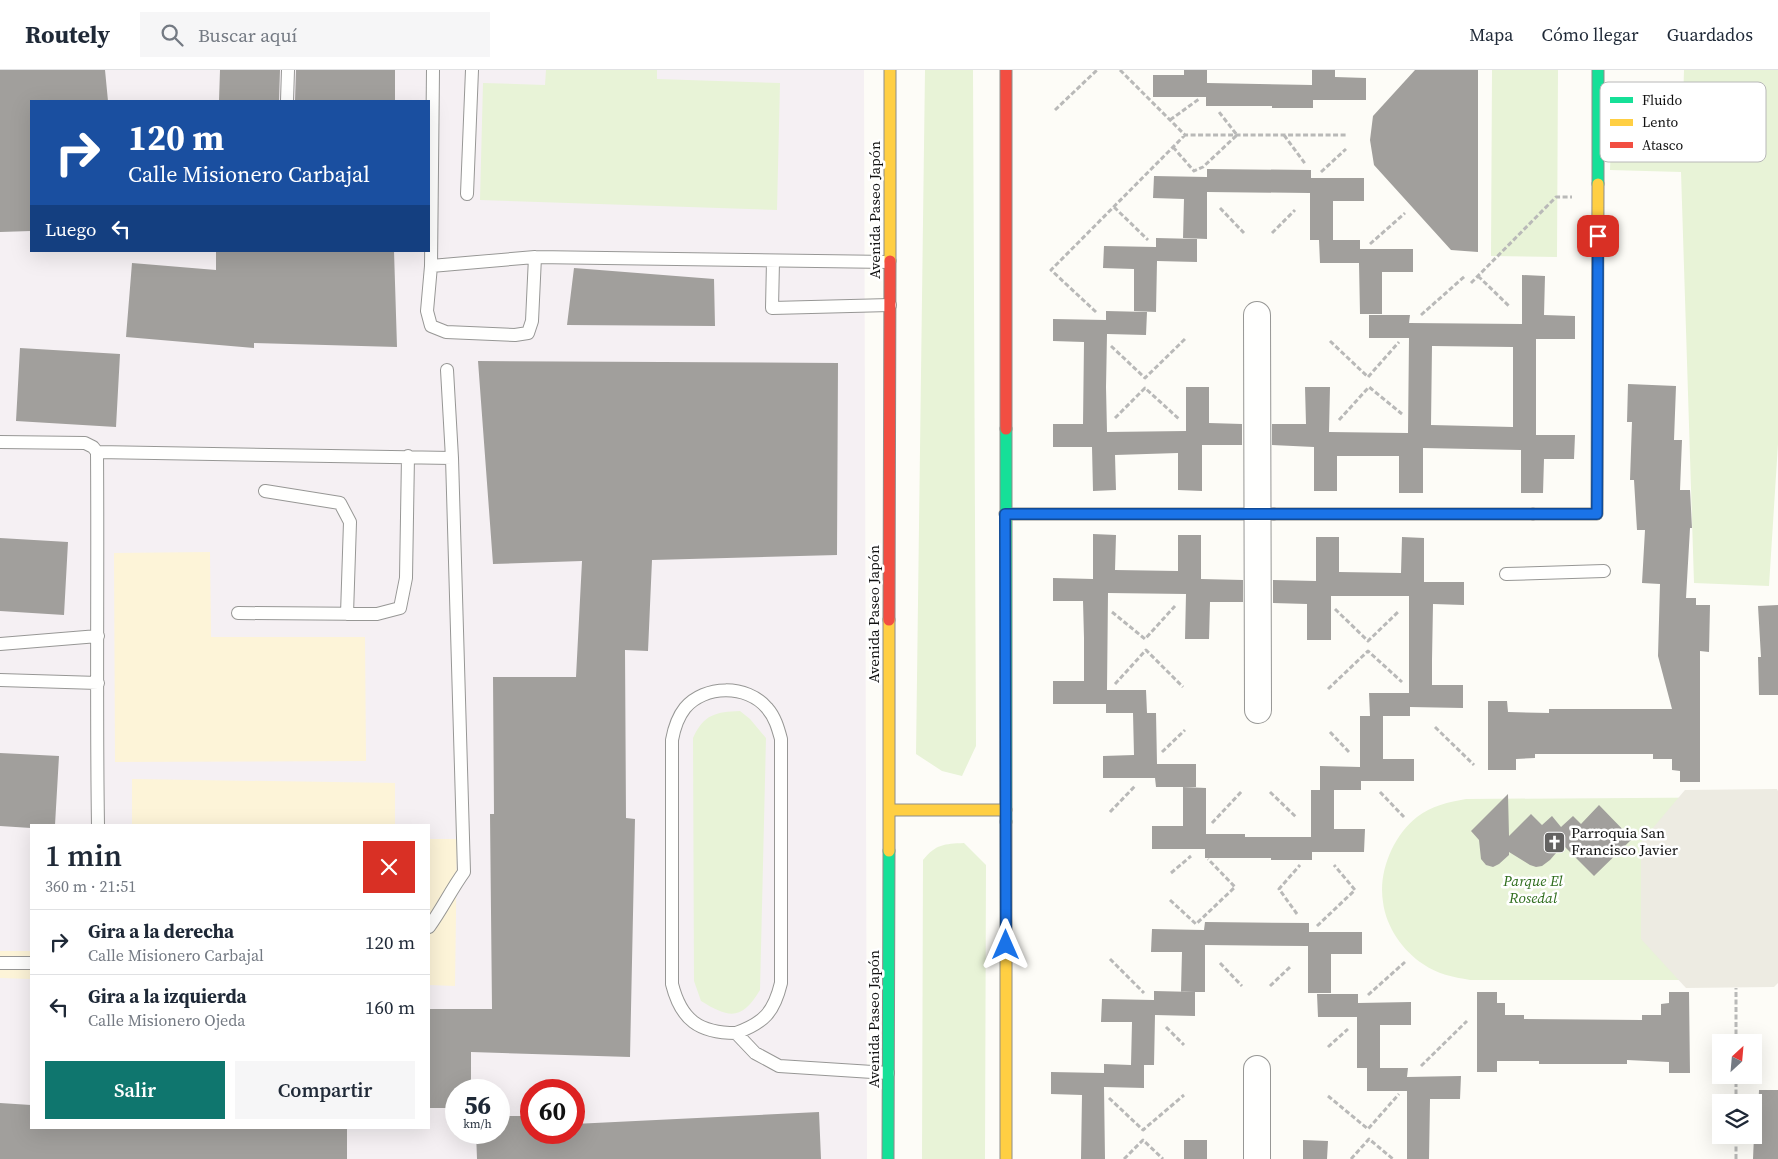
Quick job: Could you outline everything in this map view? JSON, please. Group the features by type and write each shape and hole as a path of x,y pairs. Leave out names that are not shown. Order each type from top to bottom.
{"main road":[{"name":"Avenida Paseo Japón","path":"888,1159 890,70"},
{"path":"1006,70 1006,1159"},
{"path":"1005,514 1597,514 1598,70"},
{"path":"889,810 1006,810"}],"street":[{"path":"1257,315 1258,710"},
{"path":"1257,1069 1257,1159"}],"lane":[{"path":"287,100 288,70"},
{"path":"433,70 431,266 428,311 431,326 446,332 515,336 528,333 532,321 535,257"},
{"path":"467,194 472,70"},
{"path":"431,266 535,257 890,262"},
{"path":"773,260 772,308 890,305"},
{"path":"430,926 440,913 451,890 464,872 452,458 447,370"},
{"path":"0,442 85,443 93,446 96,452 98,824"},
{"path":"96,452 452,458"},
{"path":"238,613 377,614 400,608 406,578 408,456"},
{"path":"265,491 340,503 350,522 347,614"},
{"path":"1506,574 1604,571"},
{"path":"0,644 98,636"},
{"path":"0,680 98,683"},
{"path":"736,1033 753,1027 767,1016 777,1001 781,983 781,740 776,722 766,707 751,696 743,693 734,690 716,690 699,696 685,708 676,723 672,740 672,984 676,1000 686,1016 700,1027 718,1033 736,1033 755,1053 779,1066 888,1073"},
{"path":"0,963 30,962"}],"path":[{"path":"1055,110 1097,70"},
{"path":"1120,70 1185,135 1346,135"},
{"path":"1170,120 1199,99"},
{"path":"1219,112 1236,135"},
{"path":"1096,312 1051,270 1185,135"},
{"path":"1173,147 1194,171 1203,167 1236,135"},
{"path":"1284,135 1306,165"},
{"path":"1321,172 1346,149"},
{"path":"1471,283 1556,197 1579,197"},
{"path":"1114,207 1148,240"},
{"path":"1220,208 1244,233"},
{"path":"1272,233 1295,210"},
{"path":"1370,244 1405,212"},
{"path":"1421,315 1465,276"},
{"path":"1478,276 1509,306"},
{"path":"1111,346 1145,378 1184,338"},
{"path":"1330,341 1368,377 1399,342"},
{"path":"1339,420 1369,387 1402,414"},
{"path":"1114,418 1146,388 1178,419"},
{"path":"1112,612 1145,639 1175,606"},
{"path":"1335,609 1368,641 1399,611"},
{"path":"1115,684 1146,650 1184,687"},
{"path":"1328,689 1368,651 1402,682"},
{"path":"1435,727 1474,765"},
{"path":"1162,752 1185,730"},
{"path":"1330,732 1349,752"},
{"path":"1110,812 1136,785"},
{"path":"1212,823 1242,791"},
{"path":"1270,792 1296,817"},
{"path":"1380,792 1404,817"},
{"path":"1170,873 1191,856"},
{"path":"1170,900 1196,924 1235,888 1208,859"},
{"path":"1297,914 1279,889 1300,865"},
{"path":"1317,926 1355,890 1334,865"},
{"path":"1110,959 1144,993"},
{"path":"1368,996 1405,962"},
{"path":"1220,963 1242,986"},
{"path":"1270,986 1290,967"},
{"path":"1736,988 1736,1034"},
{"path":"1421,1066 1468,1020"},
{"path":"1166,1027 1184,1045"},
{"path":"1328,1048 1348,1029"},
{"path":"1328,1096 1368,1129 1399,1094"},
{"path":"1109,1098 1143,1130 1184,1095"},
{"path":"1350,1159 1368,1139 1393,1159"},
{"path":"1124,1159 1143,1140 1163,1159"},
{"path":"1736,1144 1736,1159"}],"shaded area":[{"path":"0,70 864,70 867,1159 0,1159"},
{"path":"1777,789 1778,983 1774,987 1686,988 1641,939 1641,842 1685,790"}],"green space":[{"path":"546,70 657,70 657,79 780,83 777,210 480,200 483,83 545,85"},
{"path":"925,70 973,70 976,746 962,776 942,771 916,754"},
{"path":"1492,70 1558,70 1557,257 1491,256"},
{"path":"1684,70 1778,70 1778,444 1769,586 1694,583 1681,172 1610,170 1610,162 1766,162 1766,82 1684,82"},
{"path":"740,711 750,719 766,738 760,990 747,1007 735,1014 720,1011 701,1001 694,981 693,738 706,719 724,712"},
{"name":"Parque El Rosedal","path":"1778,797 1778,980 1470,980 1440,973 1416,959 1397,938 1385,911 1382,891 1383,879 1385,867 1394,844 1408,825 1417,817 1434,807 1447,803 1466,799"},
{"path":"964,843 986,865 985,1159 922,1159 923,860 936,848"}],"sand":[{"path":"210,552 211,637 365,637 366,761 115,762 114,553"},
{"path":"132,779 395,783 395,824 132,824"},
{"path":"430,839 457,839 455,986 430,985"},
{"path":"0,951 30,951 30,979 0,978"}],"building":[{"path":"0,70 105,70 108,100 30,100 30,231 0,232"},
{"path":"220,70 280,70 279,100 219,100"},
{"path":"296,70 395,70 395,100 295,100"},
{"path":"1184,70 1207,70 1207,83 1312,85 1312,70 1335,70 1335,77 1366,78 1366,100 1313,100 1313,108 1272,108 1272,106 1206,106 1206,97 1153,97 1153,75 1184,75"},
{"path":"1415,70 1478,70 1478,252 1451,250 1374,165 1370,140 1373,116"},
{"path":"1207,169 1311,170 1311,178 1364,178 1364,201 1333,201 1333,240 1310,240 1310,193 1207,192 1207,239 1183,238 1184,199 1153,198 1154,176 1207,177"},
{"path":"1156,238 1197,239 1197,262 1157,261 1156,312 1134,311 1134,269 1103,268 1104,246 1156,247"},
{"path":"1319,240 1360,240 1360,249 1413,249 1413,272 1382,272 1382,314 1360,314 1359,263 1320,263"},
{"path":"216,252 394,252 397,347 254,343 254,348 126,337 132,263 216,270"},
{"path":"574,268 714,279 715,326 567,325"},
{"path":"1522,275 1545,276 1544,315 1575,316 1575,339 1536,339 1536,435 1575,435 1574,459 1544,459 1543,493 1521,493 1521,450 1423,448 1423,493 1399,493 1399,456 1337,456 1337,491 1314,491 1314,447 1272,445 1272,424 1306,424 1305,387 1330,387 1329,432 1408,433 1409,338 1369,338 1369,315 1410,315 1409,323 1522,324","holes":["1432,346 1513,347 1513,427 1431,425"]},
{"path":"1106,311 1147,312 1146,335 1107,334 1107,432 1186,431 1186,387 1209,387 1209,423 1242,424 1242,445 1202,445 1202,491 1178,490 1178,453 1115,455 1116,490 1093,491 1092,447 1053,447 1053,424 1083,424 1084,342 1053,341 1053,319 1106,320"},
{"path":"20,348 120,354 116,427 16,421"},
{"path":"478,361 838,363 837,555 652,560 648,651 625,650 626,818 635,819 630,1057 471,1052 471,1079 445,1079 445,1108 430,1108 430,1009 492,1009 490,814 494,814 493,677 576,677 582,561 493,564"},
{"path":"1628,384 1676,386 1674,440 1682,440 1680,490 1690,490 1692,528 1690,528 1686,598 1696,598 1696,605 1710,605 1709,652 1700,651 1700,782 1680,782 1680,771 1672,770 1672,759 1653,759 1653,754 1535,754 1535,758 1516,759 1516,770 1488,770 1488,701 1507,701 1508,712 1549,713 1549,709 1672,709 1658,656 1660,584 1642,583 1645,530 1637,530 1634,480 1630,480 1632,422 1627,422"},
{"path":"1093,534 1116,535 1115,570 1178,571 1178,535 1201,535 1201,579 1243,580 1243,602 1210,602 1209,639 1185,639 1186,594 1108,593 1107,690 1146,690 1147,713 1106,713 1106,704 1053,704 1053,681 1084,681 1084,638 1083,601 1053,601 1053,578 1093,579"},
{"path":"1316,537 1339,537 1339,572 1401,573 1402,537 1424,538 1424,582 1464,582 1464,605 1433,604 1432,660 1432,685 1463,685 1463,708 1410,707 1410,716 1370,716 1369,693 1409,693 1409,596 1331,596 1331,640 1307,640 1307,604 1273,603 1273,580 1316,581"},
{"path":"0,538 68,542 64,615 0,611"},
{"path":"1778,605 1778,695 1759,695 1758,657 1761,657 1758,606"},
{"path":"1133,713 1156,713 1157,764 1196,764 1196,787 1156,787 1155,778 1103,778 1103,756 1134,755"},
{"path":"1360,716 1383,716 1383,759 1414,759 1414,781 1361,781 1361,790 1320,790 1320,766 1360,767"},
{"path":"0,753 59,756 55,824 30,824 30,828 0,826"},
{"path":"1183,787 1206,788 1206,834 1245,834 1245,837 1311,837 1311,790 1334,790 1334,829 1365,829 1364,852 1312,852 1312,860 1271,860 1271,858 1205,858 1205,849 1152,849 1152,826 1183,826"},
{"name":"Parroquia San Francisco Javier","path":"1508,794 1509,836 1531,814 1542,825 1552,816 1561,827 1573,816 1581,824 1599,805 1632,839 1594,876 1563,845 1542,866 1530,865 1509,852 1509,855 1499,864 1493,867 1486,865 1481,859 1479,840 1471,831"},
{"path":"1205,922 1309,923 1309,932 1362,932 1362,954 1331,954 1331,993 1308,993 1308,946 1205,945 1205,992 1181,992 1182,952 1151,952 1152,929 1204,930"},
{"path":"1154,991 1195,992 1195,1016 1155,1015 1154,1065 1144,1065 1144,1088 1104,1087 1105,1159 1081,1159 1082,1095 1051,1094 1051,1072 1104,1073 1104,1064 1131,1065 1132,1022 1101,1022 1102,999 1154,1000"},
{"path":"1477,992 1497,992 1497,1003 1505,1003 1505,1015 1524,1015 1524,1019 1642,1020 1642,1015 1661,1015 1661,1004 1669,1003 1669,992 1689,992 1690,1073 1669,1073 1669,1062 1627,1060 1627,1064 1539,1064 1539,1061 1497,1061 1497,1072 1477,1072"},
{"path":"1317,994 1358,994 1358,1003 1411,1002 1411,1025 1380,1025 1380,1068 1357,1068 1357,1017 1318,1017"},
{"path":"1367,1068 1408,1068 1407,1077 1461,1076 1460,1099 1430,1099 1429,1159 1407,1159 1407,1091 1367,1091"},
{"path":"1759,1090 1778,1090 1778,1159 1753,1159 1754,1144 1762,1144 1762,1094 1759,1094"},
{"path":"0,1103 30,1105 30,1129 347,1129 347,1159 0,1159"},
{"path":"819,1112 821,1159 477,1159 476,1144 510,1144 510,1116 520,1116 520,1144 585,1144 585,1123"},
{"path":"1184,1140 1207,1140 1207,1159 1184,1159"},
{"path":"1303,1140 1328,1141 1327,1159 1303,1159"}],"traffic: fast":[{"path":"1598,70 1598,184"},
{"path":"1006,429 1006,822"},
{"path":"1274,514 1533,514"},
{"path":"888,1159 889,851"}],"traffic: slow":[{"path":"890,70 890,261"},
{"path":"1533,514 1597,514 1598,184"},
{"path":"1005,514 1274,514"},
{"path":"889,620 889,851"},
{"path":"889,810 1006,810"},
{"path":"1006,822 1006,1159"}],"traffic: jam":[{"path":"1006,70 1006,429"},
{"path":"889,620 890,261"}],"place":[{"name":"Parroquia San Francisco Javier","path":"1555,842"}],"route":[{"path":"1006,945 1005,514 1597,514 1598,236"}]}
